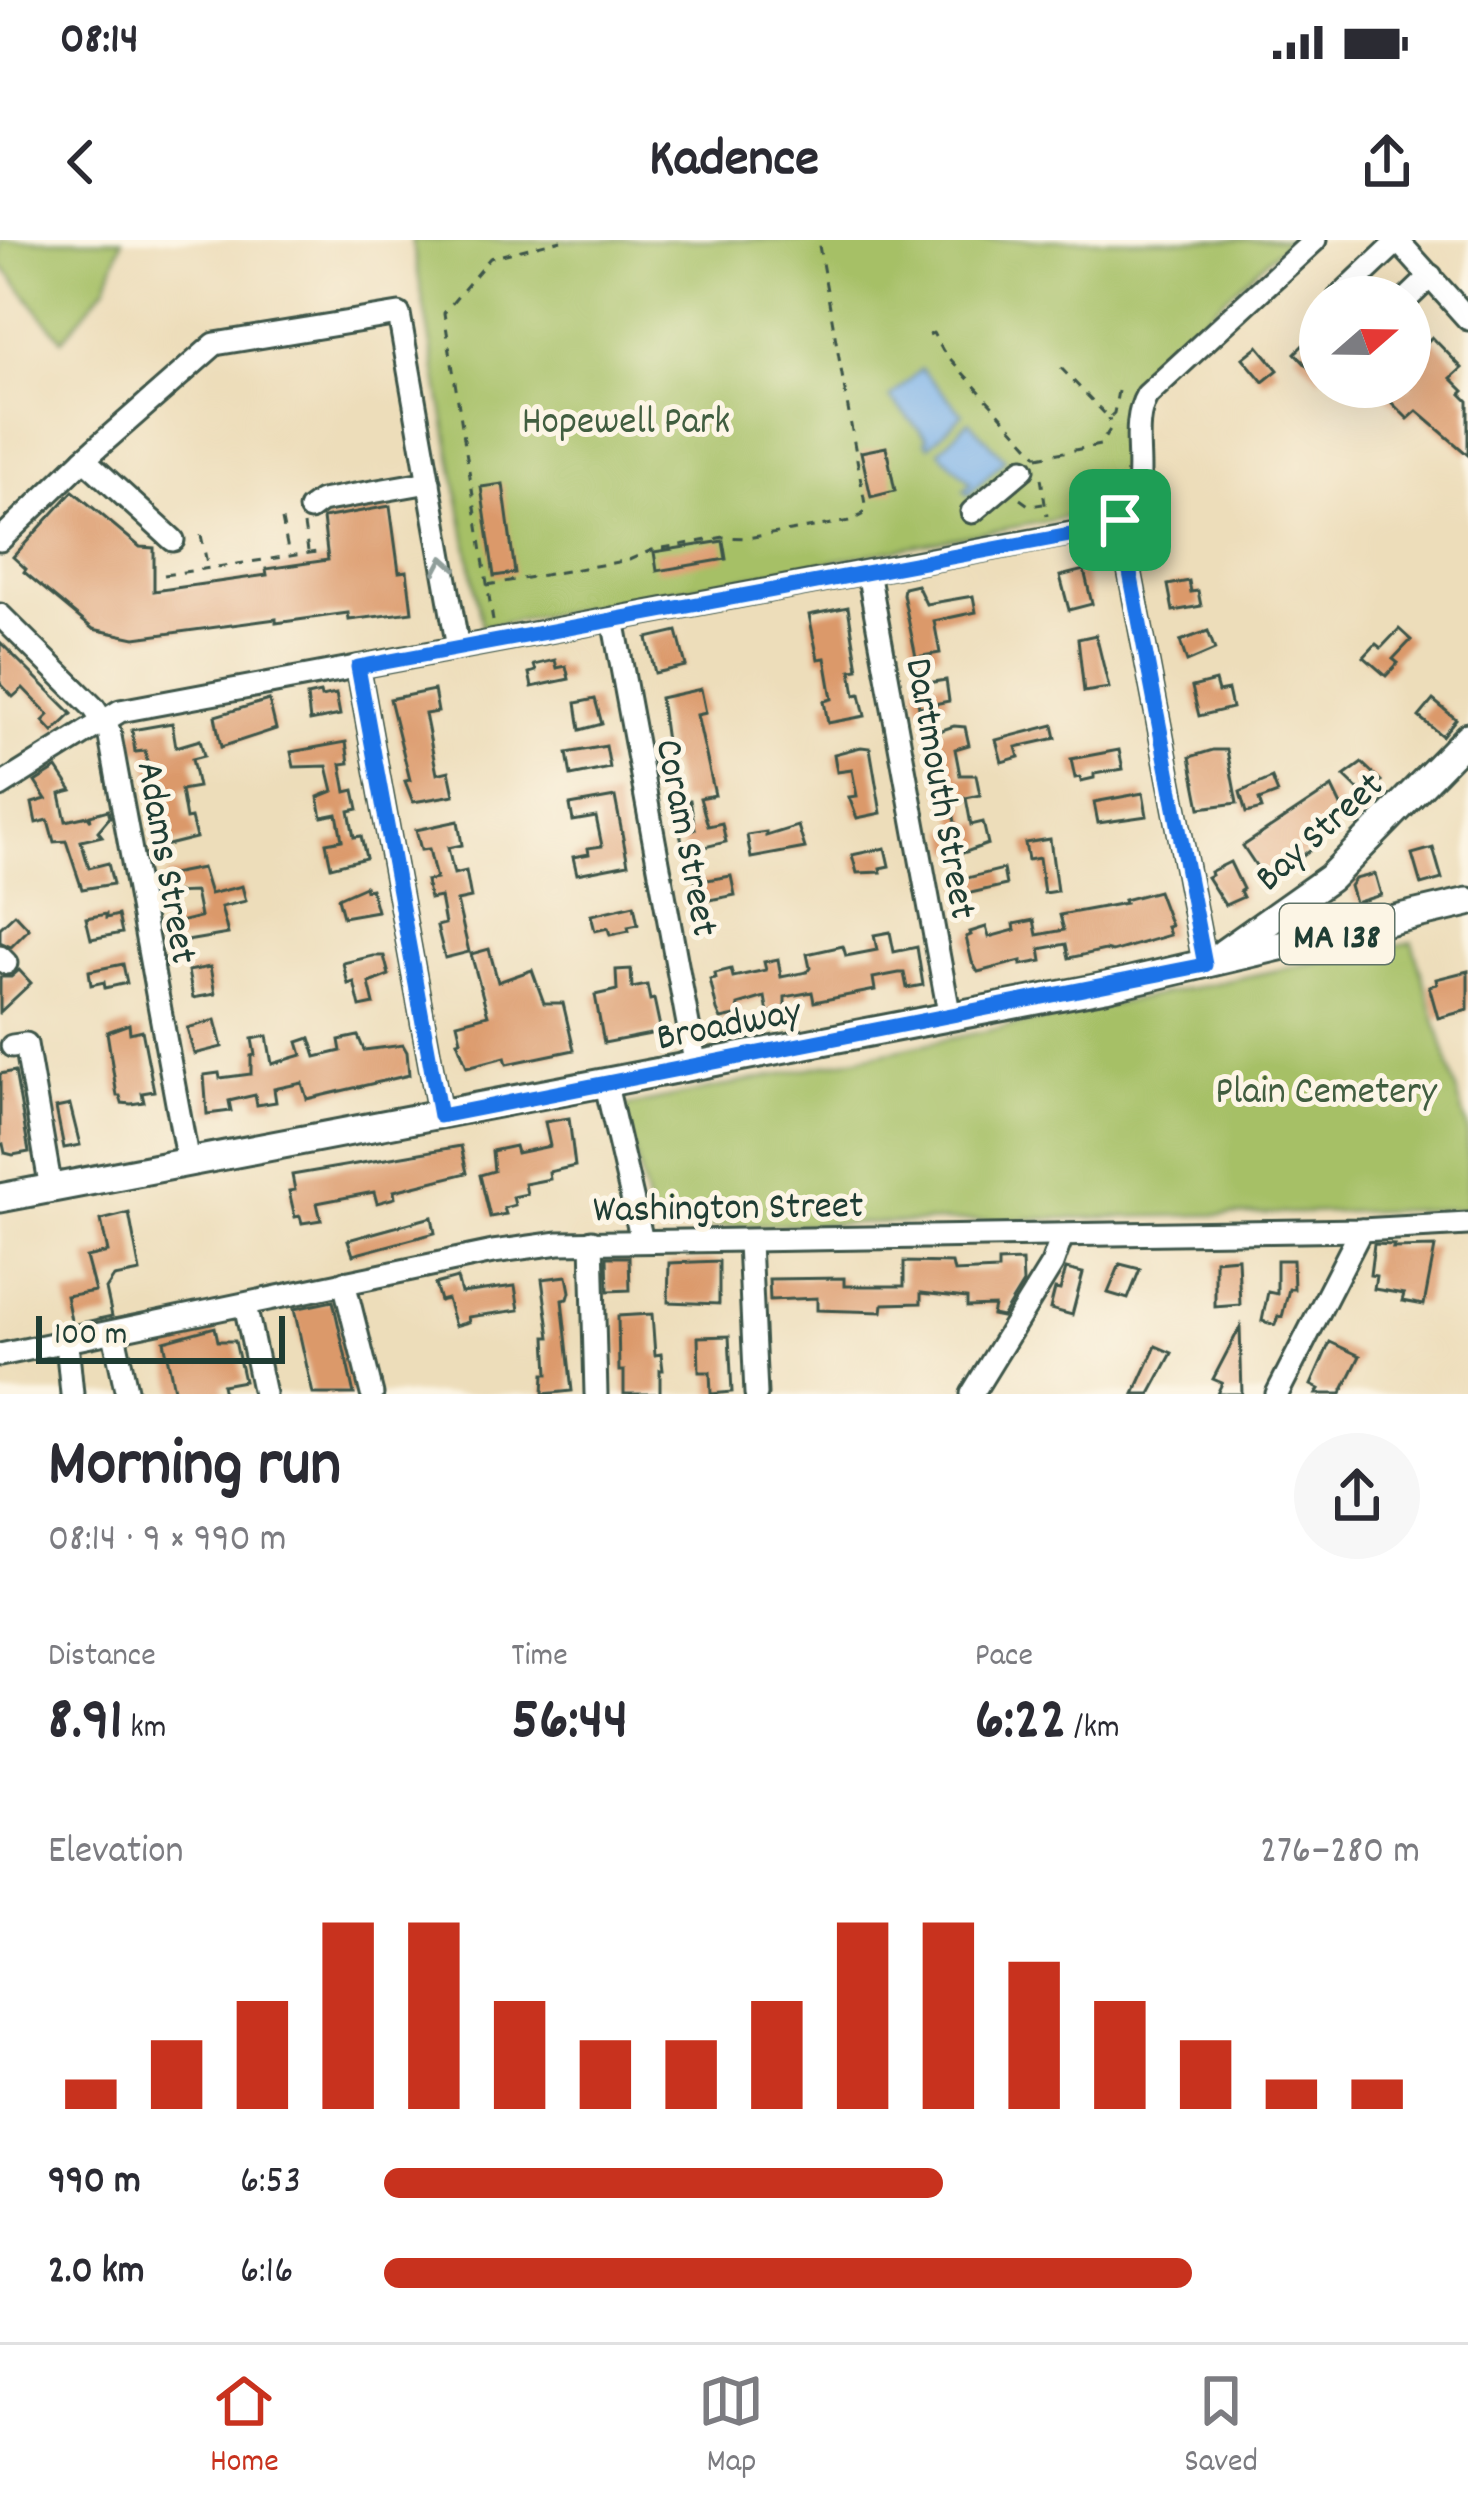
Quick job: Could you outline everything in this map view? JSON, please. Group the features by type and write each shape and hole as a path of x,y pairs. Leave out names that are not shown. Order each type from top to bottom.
{"main road":[{"name":"Bay Street","path":"1205,965 1320,886 1468,737"},
{"name":"Broadway","path":"0,1198 950,1018 1205,965 1468,902"}],"street":[{"path":"0,786 120,711 1097,530 1120,520 1133,502 1140,482 1138,419 1147,395 1315,240"},
{"path":"1361,276 1397,240 1468,319"},
{"path":"0,541 84,459 215,344 399,314 458,648"},
{"path":"84,459 173,540"},
{"path":"972,512 1024,477"},
{"path":"306,513 321,501 429,482"},
{"path":"1120,520 1205,965"},
{"name":"Dartmouth Street","path":"868,572 950,1018"},
{"name":"Adams Street","path":"0,615 103,719 119,777 188,1163"},
{"name":"Coram Street","path":"613,619 696,1067"},
{"path":"358,667 440,1116"},
{"path":"11,1046 26,1043 51,1189"},
{"path":"606,1085 642,1241"},
{"name":"Washington Street","path":"0,1355 505,1250 592,1241 1062,1236 1468,1224"},
{"path":"1277,1394 1360,1230"},
{"path":"972,1394 1052,1264 1062,1236"},
{"path":"592,1241 596,1394"},
{"path":"749,1242 756,1394"},
{"path":"344,1282 372,1394"},
{"path":"244,1305 264,1394"},
{"path":"114,1334 127,1394"},
{"path":"67,1343 72,1394"}],"path":[{"path":"494,628 444,313 490,258 561,240"},
{"path":"488,585 629,560 652,550 724,537 746,538 862,515 865,504 818,240"},
{"path":"929,335 933,333 944,351 1035,448 1038,458 1100,445 1109,435 1118,391"},
{"path":"1061,368 1109,418"},
{"path":"1115,409 1123,410"},
{"path":"1024,477 1023,503 1045,504"},
{"path":"1024,477 1045,504 1048,525"},
{"path":"306,513 309,553"},
{"path":"282,520 289,556"},
{"path":"202,535 208,568"},
{"path":"164,575 323,551"}],"green space":[{"path":"0,240 122,240 106,286 62,340 0,263"},
{"name":"Hopewell Park","path":"412,240 1289,240 1133,382 1122,416 1122,484 1105,510 482,627"},
{"name":"Plain Cemetery","path":"1412,942 1468,1130 1468,1209 653,1228 624,1107"}],"water":[{"path":"921,369 963,414 929,446 890,398"},
{"path":"969,421 1005,459 968,495 964,491 971,483 939,451"}],"building":[{"path":"1431,338 1462,368 1451,378 1468,401 1468,455 1417,411 1408,419 1397,408 1431,408"},
{"path":"1258,346 1278,370 1263,382 1243,358"},
{"path":"886,447 895,491 871,497 861,452"},
{"path":"503,484 515,573 494,576 481,487"},
{"path":"73,491 140,547 154,548 154,591 267,575 266,569 328,560 323,518 390,506 399,572 407,571 412,612 349,620 348,613 276,623 276,619 135,638 93,629 24,572 13,557"},
{"path":"723,541 726,559 657,571 654,552"},
{"path":"1084,570 1092,604 1069,610 1060,576"},
{"path":"1189,581 1191,592 1198,591 1201,606 1173,611 1168,585"},
{"path":"917,585 926,604 973,596 976,612 934,621 940,653 916,657 903,594 904,588"},
{"path":"848,607 858,669 851,670 865,716 828,723 824,701 832,699 825,658 818,659 809,615"},
{"path":"1399,629 1411,640 1393,659 1398,663 1386,676 1364,657"},
{"path":"677,631 686,666 655,673 647,638"},
{"path":"1208,631 1215,650 1187,662 1180,641"},
{"path":"1096,635 1109,688 1084,692 1078,639"},
{"path":"0,642 72,714 53,732 43,721 49,715 23,688 13,697 0,683"},
{"path":"555,660 557,668 566,666 569,679 532,687 529,673 536,671 534,665"},
{"path":"946,680 949,701 919,707 915,685"},
{"path":"1215,681 1218,692 1228,690 1232,708 1199,716 1192,687"},
{"path":"701,689 706,713 697,715 715,795 700,798 708,826 722,823 726,842 688,851 680,833 695,829 690,800 679,802 660,698"},
{"path":"434,690 438,712 425,714 437,774 449,771 454,795 413,802 390,699"},
{"path":"320,693 321,697 336,694 340,715 310,721 307,696"},
{"path":"595,699 602,724 580,730 576,703"},
{"path":"269,700 276,729 221,747 215,716"},
{"path":"1433,700 1456,719 1442,736 1419,717"},
{"path":"172,723 176,747 200,740 204,756 192,759 198,787 181,790 186,819 191,818 196,838 164,846 145,751 135,752 132,730"},
{"path":"1053,725 1056,738 1016,747 1019,757 1002,762 996,740"},
{"path":"965,727 969,745 955,749 960,775 976,775 980,795 966,798 971,825 983,822 988,844 963,853 962,849 952,852 947,830 956,828 951,801 944,803 939,783 947,777 943,751 934,753 930,734"},
{"path":"346,742 349,763 341,764 346,792 354,790 358,809 349,811 354,837 361,836 366,858 331,867 326,843 342,840 337,814 322,817 318,797 333,791 327,766 294,767 291,752"},
{"path":"606,746 610,768 571,776 567,753"},
{"path":"870,748 881,813 857,818 849,797 857,796 852,770 837,772 834,754"},
{"path":"1119,750 1123,769 1081,781 1075,778 1071,759"},
{"path":"1227,750 1237,803 1200,808 1190,757"},
{"path":"1362,763 1381,781 1366,797 1344,776"},
{"path":"57,768 72,791 60,794 66,821 88,816 91,820 90,815 108,810 110,817 98,831 102,836 81,841 89,868 108,863 113,884 82,889 66,841 54,842 48,820 36,823 32,803 46,799 35,782"},
{"path":"1272,778 1278,793 1259,800 1262,809 1246,813 1240,792"},
{"path":"1332,787 1346,816 1315,834 1318,844 1267,882 1243,846"},
{"path":"1143,793 1147,816 1098,823 1094,802"},
{"path":"615,797 628,864 577,874 573,857 602,846 596,817 573,821 570,805"},
{"path":"458,821 462,845 448,848 454,874 466,871 471,898 457,901 469,952 445,958 437,926 445,924 440,897 430,899 426,881 436,879 429,849 421,850 416,830"},
{"path":"798,826 805,848 751,858 747,835 766,832 766,836"},
{"path":"1050,839 1057,891 1044,893 1039,858 1028,860 1025,843"},
{"path":"885,848 889,866 880,868 881,872 857,873 852,855"},
{"path":"1433,848 1442,879 1421,885 1412,854"},
{"path":"1230,862 1243,897 1225,905 1207,877"},
{"path":"202,868 210,894 242,886 246,901 221,907 228,934 175,943 171,924 200,917 195,892 169,893 166,875"},
{"path":"1003,869 1006,885 962,895 959,880"},
{"path":"1375,874 1381,895 1355,903 1350,886 1355,879"},
{"path":"731,876 735,895 699,902 695,882"},
{"path":"365,886 371,889 377,911 343,917 338,898"},
{"path":"1158,891 1170,935 1112,952 1069,958 1066,944 1040,949 1042,961 978,972 972,962 966,937 970,932 986,927 989,937 1034,920 1037,935 1064,930 1060,915 1125,903"},
{"path":"634,905 638,925 628,927 629,931 610,935 608,928 595,931 591,915"},
{"path":"15,914 29,929 11,947 0,942 0,928"},
{"path":"106,914 106,918 118,915 122,933 91,939 86,918"},
{"path":"890,932 894,952 917,947 923,985 907,988 904,973 899,973 873,978 875,990 814,1002 812,992 785,997 785,1009 768,1013 765,997 738,1005 740,1015 721,1019 710,979 716,978 715,973 731,969 733,977 766,970 764,962 778,959 781,977 807,972 807,954 843,946 846,956 877,950 874,935"},
{"path":"489,949 498,982 532,970 544,1003 563,1003 574,1050 507,1064 505,1057 467,1067 457,1041 461,1040 457,1023 488,1015 471,954"},
{"path":"384,956 389,975 369,983 374,1004 360,1007 343,963"},
{"path":"123,964 127,983 105,988 104,982 91,985 89,971"},
{"path":"210,967 215,994 193,998 188,971"},
{"path":"631,969 632,988 647,985 650,1000 654,999 661,1032 604,1043 595,995 617,990 616,970"},
{"path":"19,970 31,983 0,1012 0,977 11,977"},
{"path":"1468,971 1468,1010 1438,1018 1429,986 1437,984 1436,979"},
{"path":"215,1020 222,1047 194,1054 187,1028"},
{"path":"129,1024 130,1033 142,1030 154,1091 142,1093 144,1102 131,1104 117,1096 107,1032"},
{"path":"267,1036 272,1064 302,1055 298,1042 310,1038 316,1057 341,1051 339,1040 358,1036 364,1050 403,1045 409,1075 307,1099 302,1083 274,1089 276,1102 257,1105 255,1095 229,1101 231,1111 207,1114 204,1075 251,1074 252,1039"},
{"path":"15,1071 29,1152 13,1155 0,1145 0,1074"},
{"path":"70,1105 80,1145 64,1148 56,1108"},
{"path":"569,1118 575,1166 549,1172 550,1179 525,1184 527,1194 513,1197 515,1205 504,1208 506,1214 490,1217 480,1175 494,1171 492,1151 515,1146 517,1153 550,1146 545,1122"},
{"path":"461,1146 467,1173 394,1191 395,1198 377,1203 374,1192 317,1203 321,1220 302,1223 300,1216 295,1217 289,1191 295,1190 292,1175"},
{"path":"129,1213 140,1272 114,1277 106,1289 112,1316 72,1325 66,1296 95,1291 86,1257 108,1252 101,1220"},
{"path":"432,1217 435,1233 353,1255 348,1240"},
{"path":"1374,1244 1435,1247 1424,1305 1402,1301 1404,1294 1374,1289 1376,1276 1370,1275"},
{"path":"607,1257 629,1257 630,1290 608,1291"},
{"path":"1238,1258 1240,1305 1215,1307 1215,1260"},
{"path":"1277,1260 1293,1260 1294,1289 1289,1289 1282,1317 1278,1316 1275,1325 1262,1321 1268,1292 1277,1294"},
{"path":"719,1261 719,1304 668,1302 669,1263"},
{"path":"1022,1261 1023,1283 1002,1317 992,1315 994,1306 967,1307 967,1298 921,1293 921,1303 883,1304 882,1312 817,1310 817,1298 770,1300 769,1279 844,1278 844,1286 904,1286 904,1262 952,1263 954,1272 998,1270 998,1262"},
{"path":"1120,1264 1140,1269 1128,1299 1108,1293"},
{"path":"1066,1269 1083,1273 1072,1315 1050,1309"},
{"path":"567,1276 570,1292 562,1300 572,1391 543,1394 544,1374 548,1374 546,1337 550,1337 542,1279"},
{"path":"457,1278 461,1293 515,1286 519,1310 468,1317 469,1322 455,1326 447,1299 440,1301 435,1284"},
{"path":"333,1301 354,1394 313,1394 294,1309"},
{"path":"652,1314 655,1355 661,1354 663,1370 660,1394 624,1394 618,1316"},
{"path":"215,1327 218,1341 235,1341 244,1381 222,1385 224,1394 175,1394 164,1341"},
{"path":"1240,1327 1242,1394 1217,1394 1222,1383 1213,1379"},
{"path":"729,1336 732,1392 711,1394 710,1372 699,1372 698,1337"},
{"path":"1330,1342 1360,1356 1341,1394 1316,1394 1319,1389 1311,1385"},
{"path":"1156,1346 1172,1353 1150,1394 1134,1394"}],"route":[{"path":"1120,520 1205,965 440,1116 358,667 1097,530 1120,520"}]}
